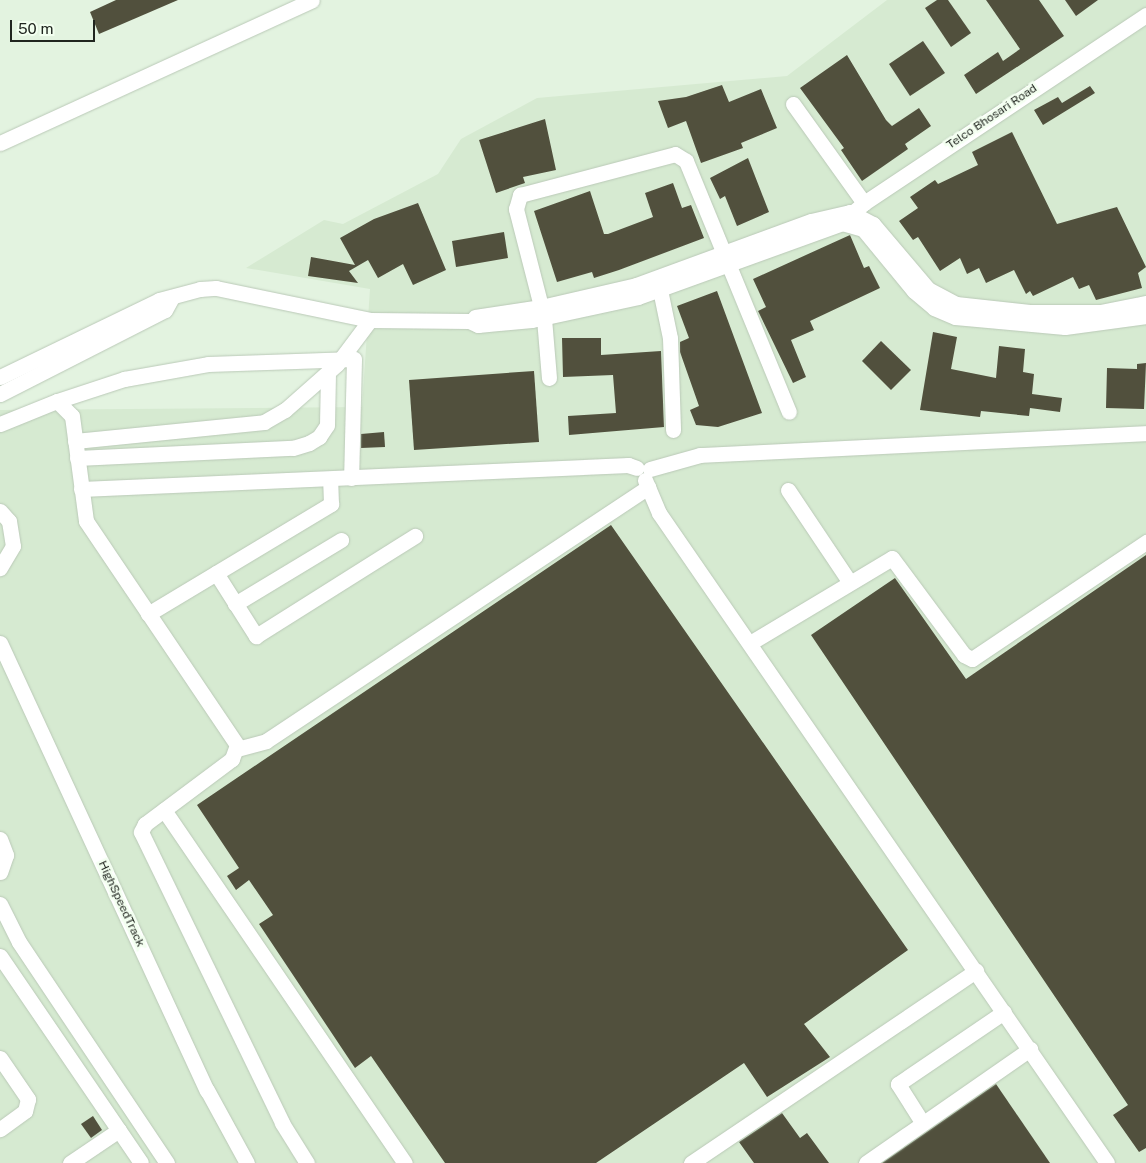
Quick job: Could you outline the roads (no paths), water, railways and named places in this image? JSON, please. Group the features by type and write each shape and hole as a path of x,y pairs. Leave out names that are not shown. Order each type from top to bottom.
{"street":[{"path":"0,143 312,0"},
{"name":"Telco Bhosari Road","path":"0,378 158,300 170,299 200,289 216,288 370,320 470,321 478,325 659,284 846,218 864,202 1146,15"},
{"path":"793,104 864,202"},
{"path":"549,378 542,312 516,209 520,195 526,190 674,154 686,161 789,412"},
{"path":"846,218 872,224 928,289 956,304 1030,312 1100,312 1146,303"},
{"path":"846,218 863,229 914,292 934,308 955,317 1065,327 1146,316"},
{"path":"659,284 670,338 673,430"},
{"path":"0,394 165,310 170,299"},
{"path":"74,440 264,422 285,410 328,372 341,359 370,320"},
{"path":"0,424 56,401 124,379 208,364 354,359 351,478"},
{"path":"77,458 293,448 309,443 319,437 327,425 328,372"},
{"path":"56,401 72,416 86,521 237,749"},
{"path":"306,1163 282,1123 143,839 146,824 232,759 237,749 266,740 645,476 692,460 700,455 1146,433"},
{"path":"692,460 701,464 1146,442"},
{"path":"81,490 628,465 645,476 659,513 1107,1163"},
{"path":"148,614 331,504 330,479"},
{"path":"788,490 849,581"},
{"path":"0,511 9,521 13,540 9,558 0,568"},
{"path":"216,573 256,636 415,536"},
{"path":"235,604 341,540"},
{"path":"750,643 887,558 896,560 964,655 972,659 1146,542"},
{"name":"HighSpeedTrack","path":"0,644 208,1090 246,1163"},
{"path":"164,810 406,1163"},
{"path":"0,839 6,855 0,872"},
{"path":"0,904 19,942 167,1163"},
{"path":"0,956 141,1163"},
{"path":"691,1163 976,971"},
{"path":"922,1122 898,1084 1004,1012"},
{"path":"866,1163 922,1122 1030,1049"},
{"path":"0,1058 28,1099 25,1111 0,1129"},
{"path":"70,1163 119,1130"}]}
